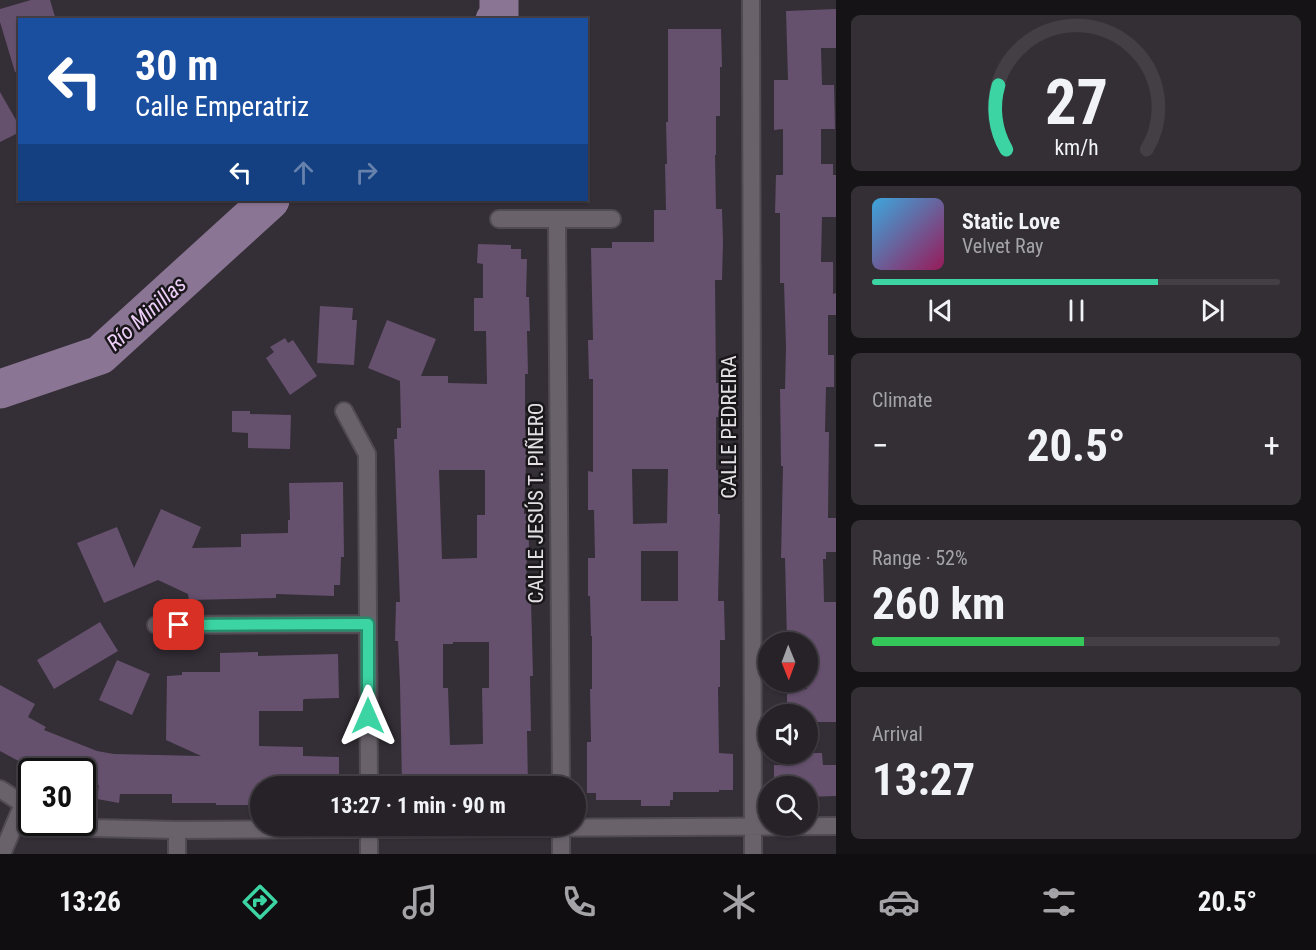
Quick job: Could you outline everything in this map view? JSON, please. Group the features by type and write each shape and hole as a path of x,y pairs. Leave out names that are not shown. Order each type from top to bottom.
{"street":[{"name":"CALLE PEDREIRA","path":"751,0 753,854"},
{"path":"499,219 612,219"},
{"name":"CALLE JESÚS T. PIÑERO","path":"557,219 561,776"},
{"path":"344,411 367,454 369,776"},
{"path":"156,625 368,624"},
{"path":"0,789 18,800"},
{"path":"2,854 18,823"},
{"path":"586,827 836,826"},
{"path":"96,828 250,829"},
{"path":"177,830 177,854"},
{"path":"369,836 369,854"},
{"path":"561,836 561,854"}],"building":[{"path":"31,0 50,0 55,18 18,18 18,72 15,72 0,22 0,9"},
{"path":"836,9 836,48 821,48 822,85 834,85 835,129 821,129 821,164 833,164 833,175 836,175 836,217 822,217 821,262 833,262 833,294 836,293 836,315 828,315 828,355 834,355 834,387 826,387 825,432 829,432 828,518 836,518 836,552 826,552 826,559 823,559 824,602 836,602 836,722 818,722 818,704 787,704 787,692 818,692 818,632 787,632 785,558 781,558 783,466 781,466 780,389 785,389 786,347 784,283 780,283 780,213 775,213 776,175 783,175 783,129 774,130 774,80 788,80 786,11"},
{"path":"668,29 721,29 720,116 716,116 715,155 716,209 722,209 723,242 722,280 715,280 716,383 719,383 719,417 716,417 716,470 718,470 718,514 720,514 718,601 724,601 725,640 720,640 719,753 733,754 733,790 673,792 670,806 641,806 641,800 596,800 596,793 587,793 587,742 591,742 590,689 592,689 588,558 595,558 594,510 588,510 588,471 593,472 593,379 589,379 588,340 593,340 591,248 612,248 612,242 654,242 654,210 666,210 665,164 667,164 666,122 668,122","holes":["632,469 668,469 667,523 633,524","641,551 678,551 678,601 641,601"]},
{"path":"0,92 18,124 18,133 0,142"},
{"path":"478,244 511,245 511,249 521,249 521,259 527,259 526,297 529,297 530,331 527,331 528,374 525,374 525,428 530,428 530,463 526,463 524,514 528,514 529,549 527,549 526,600 531,600 533,676 530,676 531,731 527,731 528,776 402,776 398,641 395,641 396,602 400,602 394,439 397,439 397,428 401,428 400,381 368,368 387,320 436,339 421,376 448,376 448,383 487,384 486,331 474,331 474,298 483,298 483,264 477,263","holes":["439,470 485,470 485,515 477,515 477,558 442,559","489,642 489,688 482,688 483,744 450,745 448,688 443,688 443,644"]},
{"path":"320,306 353,308 352,320 357,320 354,365 317,363"},
{"path":"285,338 288,343 293,340 317,376 290,395 266,358 274,352 270,347"},
{"path":"232,411 291,415 290,449 248,448 248,433 232,432"},
{"path":"343,482 344,557 341,557 340,585 334,585 334,596 276,594 276,598 189,600 188,594 158,580 104,603 77,543 117,527 134,568 161,509 201,527 192,548 241,547 241,534 288,533 289,483"},
{"path":"100,622 118,651 54,689 37,660"},
{"path":"258,652 258,656 338,654 339,698 304,699 303,711 259,711 259,746 303,747 303,756 339,757 339,776 250,776 250,805 172,803 172,794 120,794 119,803 97,799 99,785 96,784 96,758 18,758 18,761 0,751 0,685 35,704 28,717 46,727 44,730 97,751 114,754 201,756 166,740 167,676 182,675 182,672 220,672 220,653"},
{"path":"117,660 150,674 132,715 99,700"},
{"path":"818,753 822,753 823,765 836,765 836,796 818,797 818,776 774,776 774,765 818,764"}],"waterway":[{"name":"Río Minillas","path":"497,18 499,0"},
{"name":"Río Minillas","path":"0,389 100,355 269,201"}],"route":[{"path":"179,625 368,624 368,716"}]}
